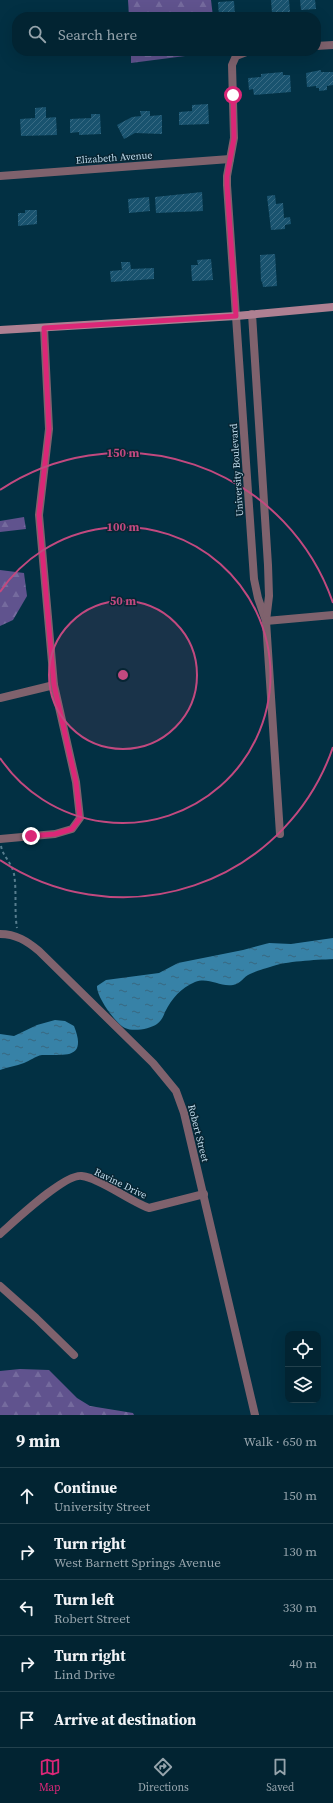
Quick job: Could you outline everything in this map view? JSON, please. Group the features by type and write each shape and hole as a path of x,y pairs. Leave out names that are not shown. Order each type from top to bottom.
{"street":[{"path":"321,46 333,45"},
{"name":"University Boulevard","path":"236,56 232,65 234,138 227,185 254,579 258,598 266,621"},
{"name":"Elizabeth Avenue","path":"0,176 230,159"},
{"path":"0,330 236,316 333,307"},
{"name":"University Boulevard","path":"252,314 268,572 269,596 266,621 280,834"},
{"path":"0,839 55,834 72,829 80,818 76,782 54,685 39,515 49,429 44,328"},
{"path":"266,621 333,615"},
{"path":"0,698 54,685"},
{"name":"Robert Street","path":"0,934 9,934 18,937 39,951 153,1063 176,1091 184,1113 256,1415"},
{"name":"Ravine Drive","path":"0,1234 54,1188 74,1176 82,1176 92,1179 149,1208 204,1194"},
{"path":"0,1286 74,1355"}],"path":[{"path":"0,839 2,852 11,863 14,875 18,937"}],"green space":[{"path":"128,0 211,0 212,12 129,12"},
{"path":"131,56 185,56 131,63"},
{"path":"24,517 26,529 0,532 0,521"},
{"path":"0,570 24,573 27,596 13,620 0,626"},
{"path":"20,1369 49,1370 77,1398 90,1406 133,1413 134,1415 0,1415 0,1371"}],"water":[{"path":"333,938 333,959 284,963 252,973 233,985 223,985 209,981 195,982 185,987 177,994 159,1023 146,1029 128,1029 116,1021 103,1002 97,986 106,980 159,973 178,963 243,950 269,943 291,944"},
{"path":"55,1020 65,1021 74,1026 78,1037 78,1045 76,1050 65,1055 42,1055 24,1063 0,1070 0,1034 14,1036 37,1025"}],"building":[{"path":"271,0 289,0 290,12 272,12"},
{"path":"300,0 315,0 316,9 301,10"},
{"path":"234,1 235,12 219,12 218,2"},
{"path":"321,70 321,72 333,72 333,85 327,86 327,90 319,91 319,88 316,88 316,86 307,87 306,73"},
{"path":"283,72 283,75 290,75 291,92 254,95 253,89 249,90 248,78 261,77 261,74"},
{"path":"208,104 209,124 179,125 179,112 192,111 192,105"},
{"path":"46,107 46,118 56,117 57,135 21,136 20,119 35,118 35,108"},
{"path":"140,111 150,111 150,116 162,115 162,134 135,133 124,139 117,125 132,117 141,116"},
{"path":"91,114 100,114 101,134 79,135 79,132 70,133 70,119 91,118"},
{"path":"202,192 203,211 156,213 155,197"},
{"path":"275,195 276,204 283,203 284,218 290,217 291,224 285,225 285,229 271,230 267,196"},
{"path":"149,197 150,211 129,213 128,199"},
{"path":"25,210 37,210 37,224 18,226 18,213 25,213"},
{"path":"275,254 277,286 263,287 262,281 261,282 260,255"},
{"path":"211,259 213,280 192,281 191,265 198,265 197,260"},
{"path":"121,262 130,262 131,269 154,268 154,279 111,282 110,271 122,270"}],"route":[{"path":"31,836 55,834 72,829 80,818 76,782 54,685 44,591 39,515 49,429 44,328 236,316 227,185 227,176 234,138 233,95"}]}
